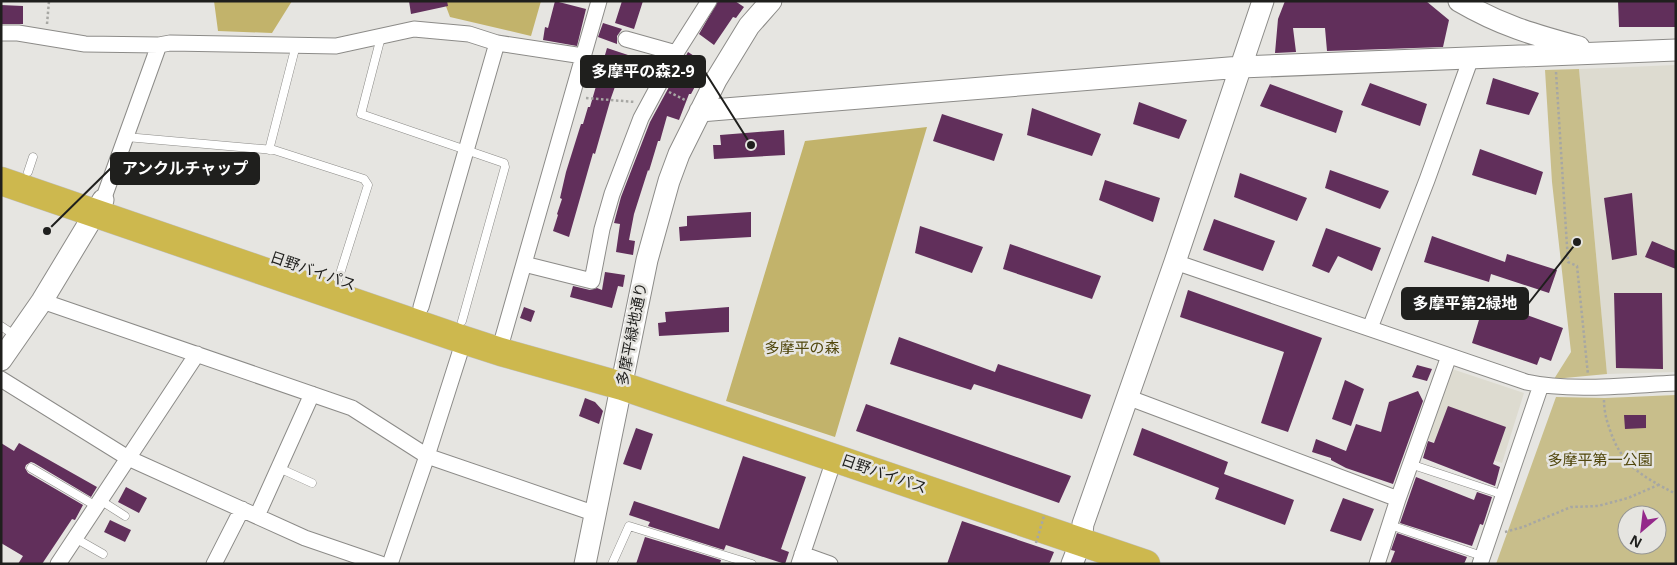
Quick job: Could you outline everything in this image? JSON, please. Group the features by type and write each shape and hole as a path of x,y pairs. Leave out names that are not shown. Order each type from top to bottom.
{"highway":[{"name":"日野バイパス","path":"1,162 30,164 99,207 463,330 503,337 622,386"},
{"name":"日野バイパス","path":"1,181 99,207 421,307 501,352 622,386 835,457 1077,552 1146,564"}],"street":[{"path":"503,337 599,1"},
{"path":"524,264 592,281 602,228 612,194 640,118 676,53 709,1"},
{"name":"多摩平緑地通り","path":"585,564 647,260 660,208 696,107 716,80 749,26 771,1"},
{"path":"1077,552 1083,524 1175,262 1263,1"},
{"path":"1459,1 1486,17 1524,32 1596,52"},
{"path":"1,33 18,33 85,44 159,45 170,43 336,46 414,29 469,34 497,43 583,56"},
{"path":"1518,56 1524,32"},
{"path":"626,39 676,53"},
{"path":"421,307 497,43"},
{"path":"1,360 9,331 42,301 99,207 159,45"},
{"path":"696,107 1241,67 1676,50"},
{"path":"1370,328 1427,180 1471,58"},
{"path":"1175,262 1542,386 1676,383"},
{"path":"42,301 352,408 427,456 596,514"},
{"path":"390,564 427,456 463,330"},
{"path":"58,564 197,354"},
{"path":"1377,564 1410,464 1449,356"},
{"path":"1,379 128,458 305,538 381,564"},
{"path":"1481,560 1542,386"},
{"path":"257,516 312,394"},
{"path":"1127,397 1398,499"},
{"path":"830,564 801,559 835,457"},
{"path":"214,564 242,509"}],"lane":[{"path":"381,37 361,114 504,163 505,167 463,330"},
{"path":"269,150 296,45"},
{"path":"126,137 269,150 364,178 368,185 338,280"},
{"path":"1410,464 1504,495"},
{"path":"32,468 125,516"},
{"path":"280,468 312,484"},
{"path":"1390,525 1481,560"},
{"path":"612,564 629,526 752,564"},
{"path":"75,538 103,554"}],"path":[{"path":"49,1 49,8"},
{"path":"1554,54 1568,262 1577,266 1596,386 1604,404 1614,443 1624,460 1638,472 1676,494"},
{"path":"658,86 696,107"},
{"path":"572,96 649,102"},
{"path":"1491,532 1508,532 1571,507 1598,506 1628,498 1658,485"},
{"path":"1036,543 1044,516"}],"shaded area":[{"path":"1676,65 1676,372 1607,374 1579,69"},
{"path":"1452,369 1524,393 1502,463 1428,440"}],"green space":[{"path":"214,1 292,1 272,33 218,31"},
{"path":"444,1 541,1 531,36 450,17"},
{"path":"1579,69 1607,374 1554,379 1571,352 1552,182 1545,70"},
{"name":"多摩平の森","path":"927,127 835,437 726,401 805,141"},
{"name":"多摩平第一公園","path":"1676,395 1676,564 1496,564 1556,397 1605,398"}],"building":[{"path":"409,1 447,1 448,6 411,14"},
{"path":"555,1 586,9 577,46 543,40 545,27 548,28"},
{"path":"622,1 643,1 634,29 615,23"},
{"path":"718,1 735,1 744,7 736,18 733,17 714,45 699,34"},
{"path":"1285,1 1426,1 1449,20 1443,47 1327,51 1325,28 1293,28 1296,52 1275,53 1278,19"},
{"path":"1618,1 1676,1 1676,27 1619,27"},
{"path":"1,5 23,6 23,24 1,24"},
{"path":"603,23 622,29 617,36 617,44 598,37"},
{"path":"607,48 628,55 611,98 595,154 593,153 569,237 553,231 562,199 560,198 566,172 581,124 583,124 588,107 590,107"},
{"path":"688,52 705,63 696,77 699,79 691,94 689,94 679,120 667,116 634,214 629,240 635,241 633,255 616,252 620,224 614,223 621,197 650,122"},
{"path":"1493,78 1539,93 1529,115 1486,104"},
{"path":"1370,83 1427,104 1420,126 1361,105"},
{"path":"1270,84 1343,111 1336,133 1260,106"},
{"path":"1139,102 1187,120 1179,139 1133,124"},
{"path":"1032,108 1101,134 1092,156 1027,135"},
{"path":"942,114 1003,134 994,161 933,141"},
{"path":"784,130 785,155 714,159 713,145 721,145 720,135"},
{"path":"1480,149 1543,172 1536,195 1472,175"},
{"path":"1330,170 1389,191 1380,209 1325,188"},
{"path":"1240,173 1307,198 1297,221 1234,197"},
{"path":"1105,180 1160,198 1153,222 1099,200"},
{"path":"1632,193 1637,255 1612,260 1604,198"},
{"path":"751,212 751,237 680,241 679,227 687,226 687,216"},
{"path":"1214,219 1275,241 1263,271 1203,250"},
{"path":"920,226 983,247 972,273 915,253"},
{"path":"1326,228 1381,248 1372,271 1338,256 1329,273 1312,266"},
{"path":"1432,236 1505,262 1507,254 1557,270 1549,293 1491,274 1489,282 1424,262"},
{"path":"1652,241 1676,251 1676,269 1645,257"},
{"path":"1010,244 1101,276 1092,299 1003,269"},
{"path":"605,272 625,275 623,287 618,286 612,308 570,297 573,286 590,290 597,288 602,290"},
{"path":"1188,290 1322,338 1288,432 1261,423 1284,352 1180,317"},
{"path":"1614,293 1662,293 1663,369 1616,368"},
{"path":"1485,300 1563,328 1551,361 1540,357 1537,365 1472,343"},
{"path":"524,307 535,311 531,322 520,318"},
{"path":"729,307 729,332 659,336 658,323 666,322 665,312"},
{"path":"899,337 995,372 998,364 1091,395 1082,419 974,384 971,390 890,364"},
{"path":"1417,365 1432,369 1427,381 1412,377"},
{"path":"1345,380 1364,389 1351,426 1332,419"},
{"path":"1418,391 1423,401 1393,484 1346,468 1331,460 1331,458 1312,452 1316,439 1346,451 1356,424 1381,432 1389,402"},
{"path":"585,398 595,402 603,411 599,424 579,416"},
{"path":"866,404 1071,476 1059,503 856,431"},
{"path":"1448,406 1506,427 1493,464 1500,467 1495,486 1423,458 1428,441 1434,443"},
{"path":"1624,415 1646,415 1646,428 1625,429"},
{"path":"636,428 653,434 641,470 623,464"},
{"path":"1142,428 1228,462 1224,474 1294,500 1285,525 1215,499 1219,488 1133,455"},
{"path":"1,443 14,451 19,443 97,487 91,497 34,463 31,462 26,465 25,468 28,473 83,505 75,520 72,519 42,564 18,564 23,556 1,543"},
{"path":"743,456 806,477 781,549 789,552 785,564 726,545 724,550 648,526 650,522 629,515 634,501 719,529"},
{"path":"1416,477 1474,500 1477,492 1492,497 1483,525 1480,524 1472,546 1400,523"},
{"path":"126,487 147,498 139,513 118,502"},
{"path":"1343,498 1374,509 1361,541 1330,531"},
{"path":"110,520 131,530 125,542 104,532"},
{"path":"962,521 1054,552 1049,564 947,564"},
{"path":"1397,533 1467,557 1464,564 1390,564 1395,551 1391,550"},
{"path":"645,537 721,560 720,564 636,564"}],"place":[{"name":"多摩平の森2-9","path":"751,145"},
{"name":"アンクルチャップ","path":"47,231"},
{"name":"多摩平第2緑地","path":"1577,242"}]}
